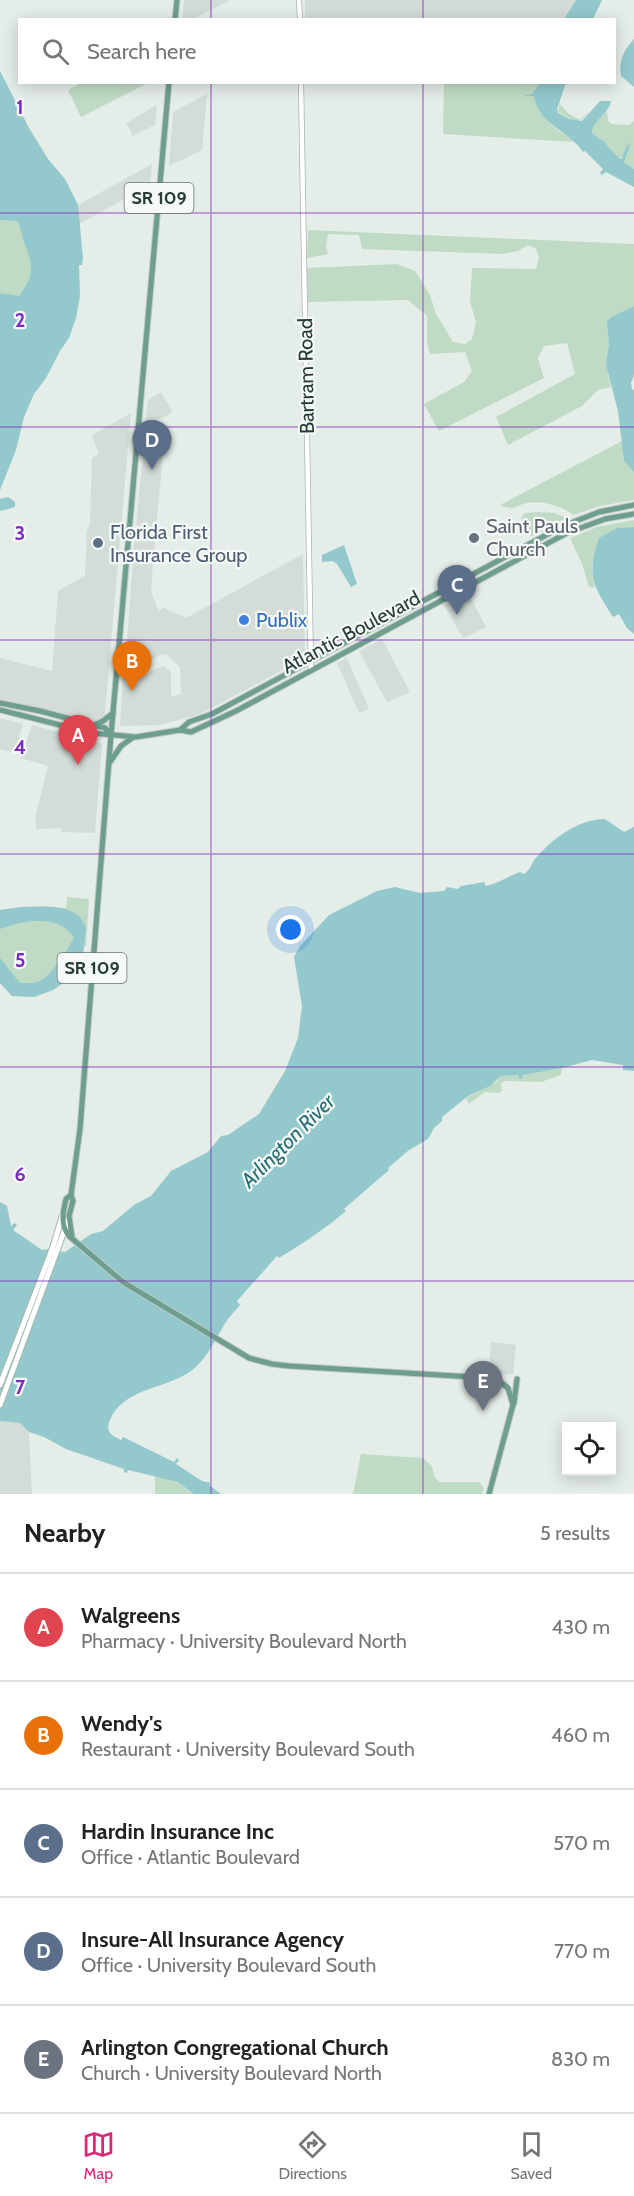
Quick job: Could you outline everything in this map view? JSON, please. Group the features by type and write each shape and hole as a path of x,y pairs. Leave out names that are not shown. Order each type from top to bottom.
{"main road":[{"path":"175,18 177,0"},
{"name":"SR 109","path":"0,1385 65,1231 73,1201 71,1196 80,1129 108,766 169,84"},
{"name":"Atlantic Boulevard","path":"180,730 189,722 212,714 563,526 599,512 634,505"},
{"name":"Atlantic Boulevard","path":"0,710 92,733 146,737 180,730 191,732 567,533 598,521 634,514"},
{"name":"Atlantic Boulevard","path":"0,703 105,728 111,735"},
{"path":"94,725 99,724 113,713"},
{"path":"108,766 114,753 133,737"},
{"name":"SR 109","path":"0,1405 56,1248 66,1199 71,1196"},
{"path":"69,1216 72,1237"},
{"path":"62,1217 65,1231 99,1264 123,1282 244,1355 272,1364 490,1378 498,1380 508,1388 513,1405"},
{"path":"489,1494 516,1399 517,1379"}],"street":[{"path":"299,0 300,18"},
{"name":"Bartram Road","path":"301,84 311,670"}],"shaded area":[{"path":"184,0 231,0 195,18 182,18"},
{"path":"305,0 576,0 565,18 305,18"},
{"path":"207,94 202,150 169,166 173,112"},
{"path":"157,105 155,125 133,136 126,123"},
{"path":"152,164 150,185 79,224 78,205"},
{"path":"161,392 173,412 145,427 148,400"},
{"path":"131,413 104,724 0,700 0,658 52,671 58,591 85,576 87,531 90,523 92,458 99,454 92,435"},
{"path":"144,444 164,446 156,527 136,525"},
{"path":"135,534 155,536 151,592 159,612 162,607 186,618 303,554 305,658 200,714 160,725 120,726 123,678 144,676 165,666 171,673 171,697 181,694 180,667 167,655 162,654 139,667 125,667"},
{"path":"468,593 486,627 463,638 444,605"},
{"path":"382,639 410,692 387,702 359,651"},
{"path":"347,658 369,709 359,713 337,663"},
{"path":"0,718 23,724 15,753 0,749"},
{"path":"32,725 102,744 95,833 61,832 61,828 36,829 35,819 48,766 21,758"},
{"path":"491,1342 516,1345 513,1375 489,1373"},
{"path":"0,1421 20,1423 29,1432 32,1494 0,1494"}],"green space":[{"path":"78,84 146,84 81,117 68,90"},
{"path":"444,84 539,84 535,97 539,110 553,126 574,142 443,134"},
{"path":"559,103 568,113 580,120 575,121 558,112"},
{"path":"607,111 608,121 611,124 630,125 634,121 634,169 624,162 631,143 620,159 592,133 592,126"},
{"path":"0,220 17,221 31,256 31,274 19,297 0,293"},
{"path":"308,230 634,244 634,306 611,317 608,325 607,367 611,387 598,390 582,406 508,445 496,417 575,374 567,343 544,346 538,358 544,378 439,431 424,404 464,382 472,371 465,352 430,354 427,340 427,316 408,300 308,302 307,268 397,264 415,271 430,295 436,314 453,342 465,344 472,339 476,322 470,302 472,268 536,269 539,257 536,249 528,245 518,251 503,254 362,249 359,235 328,234 326,246 328,254 307,258"},
{"path":"622,441 624,461 634,472 634,500 600,506 573,515 558,506 545,503 533,502 511,508 500,505"},
{"path":"525,513 555,513 566,518 532,536 521,518"},
{"path":"634,520 634,527 617,528 599,548 592,568 595,588 589,587 570,538 597,527"},
{"path":"67,897 89,899 86,946 84,946 82,962 63,983 53,990 34,997 12,996 0,983 0,910 22,907 66,908"},
{"path":"562,1068 561,1075 541,1082 504,1081 501,1084 502,1091 499,1093 485,1092 469,1104 466,1098 496,1082 501,1076 519,1075 522,1079 523,1075"},
{"path":"361,1454 423,1458 432,1466 434,1476 439,1482 479,1482 484,1488 482,1494 353,1494"},
{"path":"155,1476 178,1482 194,1494 155,1494"}],"water":[{"path":"576,0 602,0 593,18 565,18"},
{"path":"634,39 634,87 621,76 620,65 627,47"},
{"path":"0,71 29,128 48,159 65,179 78,205 83,259 82,265 79,265 80,296 69,338 34,394 0,490 0,293 19,296 31,274 31,268 17,221 0,220"},
{"path":"539,84 566,84 557,109 558,113 569,119 582,121 600,101 611,101 592,133 604,141 620,159 631,142 624,162 634,169 634,187 606,172 602,175 600,173 603,169 585,151 583,152 577,144 541,114 534,96 523,96 532,94"},
{"path":"634,306 634,375 631,383 634,390 634,472 624,461 618,411 606,365 609,345 607,322 611,317"},
{"path":"8,497 15,502 15,507 0,511 0,499"},
{"path":"634,527 634,634 627,628 619,614 613,617 596,588 592,571 599,538 617,528"},
{"path":"344,545 357,584 351,587 337,564 333,561 322,562 322,555"},
{"name":"Arlington River","path":"605,819 624,832 634,827 634,1071 623,1070 623,1065 592,1060 523,1075 522,1079 519,1079 519,1075 501,1076 490,1086 468,1096 442,1117 442,1121 434,1128 428,1139 409,1150 388,1168 389,1170 344,1209 346,1211 305,1242 279,1258 277,1256 237,1301 240,1305 226,1321 196,1367 181,1377 135,1395 116,1409 109,1424 112,1435 121,1440 123,1437 174,1462 177,1458 179,1460 176,1464 202,1481 211,1483 209,1485 221,1494 194,1494 178,1482 128,1470 127,1473 124,1469 66,1449 29,1432 20,1423 0,1421 0,1202 7,1206 11,1226 15,1223 17,1225 13,1230 42,1250 65,1252 91,1234 103,1231 134,1205 151,1196 171,1171 208,1152 221,1136 228,1135 259,1114 285,1071 298,1038 302,1006 294,957 300,946 329,915 377,891 395,887 420,893 444,891 447,887 458,889 461,886 484,882 486,886 520,872 524,874 535,859 566,831 585,822"},
{"path":"22,907 68,910 82,920 86,928 82,962 63,983 53,990 34,997 12,996 0,983 0,958 20,983 38,982 54,968 74,938 67,930 50,922 30,921 0,929 0,910"}],"place":[{"name":"Insure-All Insurance Agency","path":"152,470"},
{"name":"Saint Pauls Church","path":"474,538"},
{"name":"Florida First Insurance Group","path":"98,543"},
{"name":"Hardin Insurance Inc","path":"457,615"},
{"name":"Publix","path":"244,620"},
{"name":"Wendy's","path":"132,691"},
{"name":"Walgreens","path":"78,765"},
{"name":"Arlington Congregational Church","path":"483,1411"}]}
